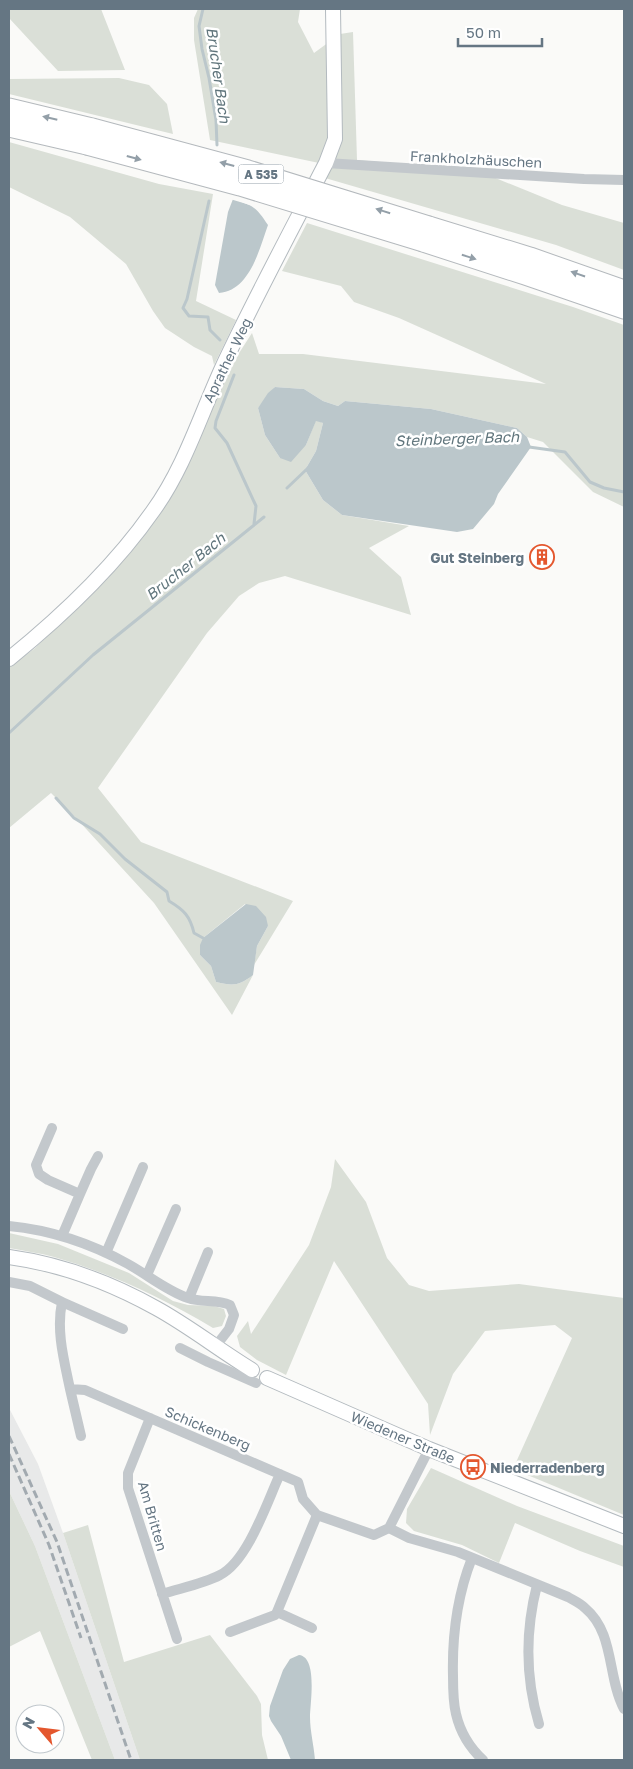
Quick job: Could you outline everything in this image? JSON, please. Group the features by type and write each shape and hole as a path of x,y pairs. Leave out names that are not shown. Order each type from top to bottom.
{"highway":[{"name":"A 535","path":"9,108 240,186 426,234 530,257 624,290"},
{"name":"A 535","path":"9,127 90,136"},
{"name":"A 535","path":"426,234 525,274 624,309"}],"street":[{"name":"Aprather Weg","path":"9,659 41,633 78,598 124,549 154,511 183,459 228,355 326,163 335,139 333,9"},
{"name":"Frankholzhäuschen","path":"326,163 624,180"},
{"path":"52,1128 36,1165 39,1174 80,1194"},
{"path":"62,1236 98,1156"},
{"path":"106,1253 143,1167"},
{"path":"147,1275 176,1208"},
{"path":"9,1226 62,1236 106,1253 189,1298 203,1301 220,1301 230,1305 234,1315 229,1329 215,1347"},
{"path":"189,1298 208,1252"},
{"name":"Wiedener Straße","path":"9,1257 60,1268 123,1292 156,1308 215,1347 254,1377 624,1526"},
{"path":"9,1282 30,1286 123,1329"},
{"path":"62,1302 60,1310 61,1345 81,1436"},
{"path":"180,1348 254,1377"},
{"name":"Schickenberg","path":"70,1389 85,1390 298,1482 303,1499 317,1514"},
{"name":"Am Britten","path":"150,1418 128,1473 128,1488 177,1639"},
{"path":"230,1632 275,1615 317,1514 374,1535 389,1528 429,1449"},
{"path":"162,1594 221,1575 232,1566 245,1551 280,1474"},
{"path":"389,1528 410,1538 458,1552 568,1597 584,1607 595,1618 602,1632 607,1645 614,1684 624,1709"},
{"path":"472,1558 464,1577 456,1610 453,1640 453,1691 456,1714 465,1739 483,1760"},
{"path":"537,1585 530,1612 528,1650 530,1690 539,1724"},
{"path":"277,1612 312,1628"}],"shaded area":[{"path":"9,9 101,9 125,70 58,71 9,18"},
{"path":"198,9 300,9 298,22 314,53 340,34 353,32 357,160 484,171 493,177 562,205 624,223 624,270 556,245 325,178 319,163 210,140 194,40 194,18"},
{"path":"119,78 149,85 167,104 173,134 9,94 9,79"},
{"path":"9,142 159,184 213,194 196,301 236,320 214,365 212,356 165,328 126,264 70,217 9,187"},
{"path":"307,223 573,307 624,325 624,507 593,492 543,442 527,437 517,428 431,409 345,401 338,406 323,401 304,389 275,387 258,408 265,435 280,458 306,445 316,420 323,423 316,451 305,470 323,500 342,515 409,526 369,548 401,577 411,615 285,576 259,583 239,596 207,633 98,788 141,842 293,901 254,965 257,946 268,926 245,904 203,938 200,955 211,966 216,982 236,984 253,975 232,1015 154,903 51,793 9,828 9,667 34,649 100,586 161,513 223,378 252,333 259,354 303,354 546,384 399,318 354,302 341,286 282,271"},
{"path":"335,1159 366,1202 387,1258 409,1285 429,1291 519,1284 624,1298 624,1515 513,1469 572,1338 555,1325 485,1331 453,1374 430,1435 428,1404 334,1261 286,1375 257,1360 240,1347 237,1336 248,1321 251,1334 309,1245 331,1187"},
{"path":"9,1233 58,1244 129,1273 173,1301 188,1305 214,1306 224,1309 226,1316 222,1326 213,1328 155,1297 75,1263 9,1248"},
{"path":"9,1408 38,1464 140,1760 115,1760 35,1546 9,1491"},
{"path":"431,1468 517,1506 624,1546 624,1567 580,1551 515,1523 499,1563 462,1545 414,1531 406,1523 407,1509"},
{"path":"9,1491 35,1546 115,1760 92,1760 40,1631 9,1647"},
{"path":"88,1525 124,1662 210,1635 257,1696 261,1704 262,1735 268,1760 140,1760 63,1533"}],"water":[{"path":"233,199 254,208 268,225 257,257 246,277 230,290 219,293 215,285 228,212"},
{"path":"275,387 304,389 323,401 338,406 345,401 431,409 517,428 527,437 531,447 498,494 494,504 473,529 457,532 342,515 323,500 305,470 316,451 323,423 316,421 306,445 291,462 280,458 265,435 258,408 268,393"},
{"path":"246,904 256,906 266,917 268,926 257,946 253,975 236,984 216,982 211,966 200,955 200,945 203,938"},
{"path":"299,1655 305,1658 311,1672 310,1722 315,1760 291,1760 281,1736 269,1716 270,1706 283,1670 290,1659"}],"pier":[{"path":"237,195 251,202 260,208 230,199"}],"waterway":[{"name":"Brucher Bach","path":"203,9 199,26 216,120 217,145"},
{"name":"Brucher Bach","path":"209,201 187,299 183,308 189,316 208,317 210,330 220,340"},
{"name":"Brucher Bach","path":"234,375 215,428 227,443 256,506 254,524"},
{"name":"Steinberger Bach","path":"529,447 565,452 590,482 604,488 624,492"},
{"name":"Steinberger Bach","path":"287,488 308,468"},
{"name":"Brucher Bach","path":"9,733 93,655 264,517"},
{"path":"56,798 74,818 100,834 125,859 167,892 169,901 179,907 191,922 194,933 203,938"}],"railway":[{"path":"9,1436 57,1542 131,1760"},
{"path":"9,1454 49,1545 81,1638"}],"place":[{"name":"Gut Steinberg","path":"542,557"},
{"name":"Niederradenberg","path":"473,1467"}]}
